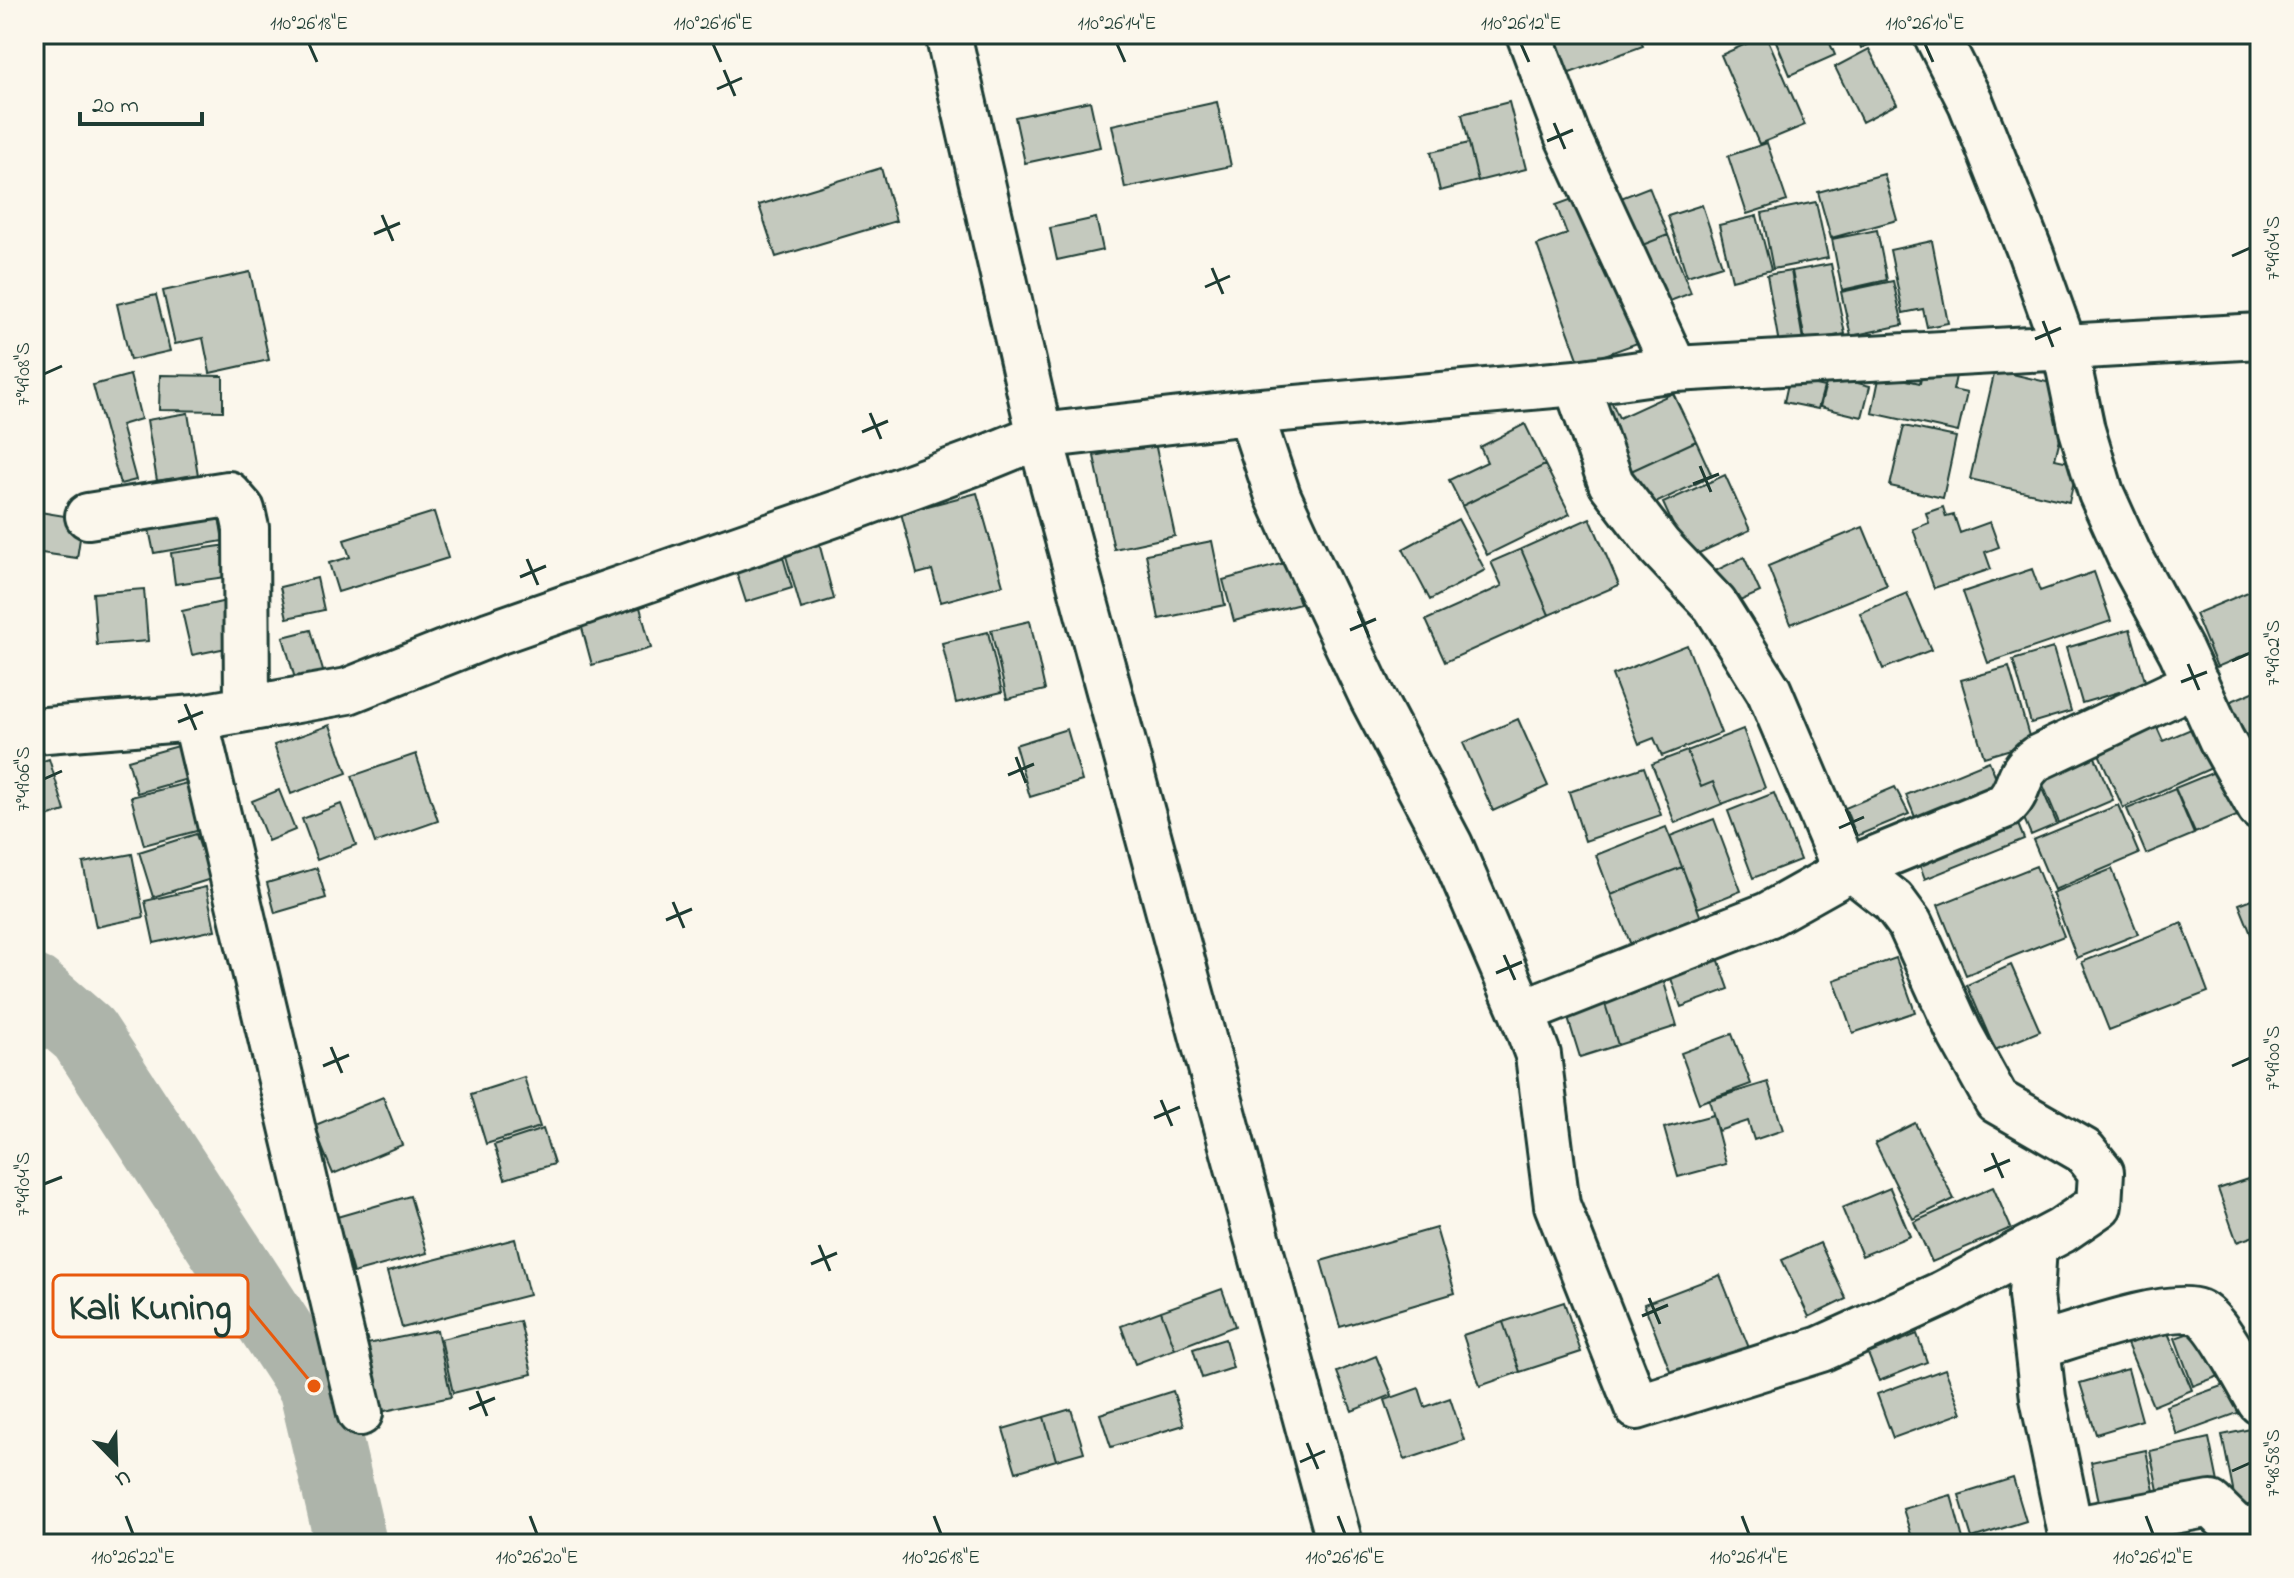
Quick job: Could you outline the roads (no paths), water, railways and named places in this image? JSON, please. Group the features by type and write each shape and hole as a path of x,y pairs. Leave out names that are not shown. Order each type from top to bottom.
{"street":[{"path":"948,34 1040,436 1340,1544"},
{"path":"1529,34 1567,135 1675,369"},
{"path":"1936,34 1971,103 2031,254 2065,349 2082,430 2101,493 2221,739 2260,808"},
{"path":"34,731 195,718 348,691 491,634 838,513 1040,436 1250,412 1576,383 1675,369 2260,336"},
{"path":"1250,412 1284,510 1373,699 1450,845 1522,1012 1538,1055 1557,1205 1637,1407 1821,1349 1942,1294 2061,1231 2099,1205 2101,1172 2084,1151 1997,1101 1960,1034 1910,924 1893,901 1841,860 1769,691 1715,605 1660,547 1611,483 1576,383"},
{"path":"88,516 228,494 242,510 246,528 247,708"},
{"path":"1522,1012 1768,915 1850,869 2004,806 2013,798 2025,766 2037,758 2196,683"},
{"path":"195,718 360,1413"},
{"path":"2034,1246 2031,1295 2043,1398 2072,1537 2211,1504 2239,1531 2260,1527"},
{"path":"2037,1346 2159,1310 2198,1311 2218,1329 2260,1402"}],"waterway":[{"path":"34,991 84,1034 314,1386 351,1544"}],"place":[{"name":"Kali Kuning","path":"314,1386"}]}
